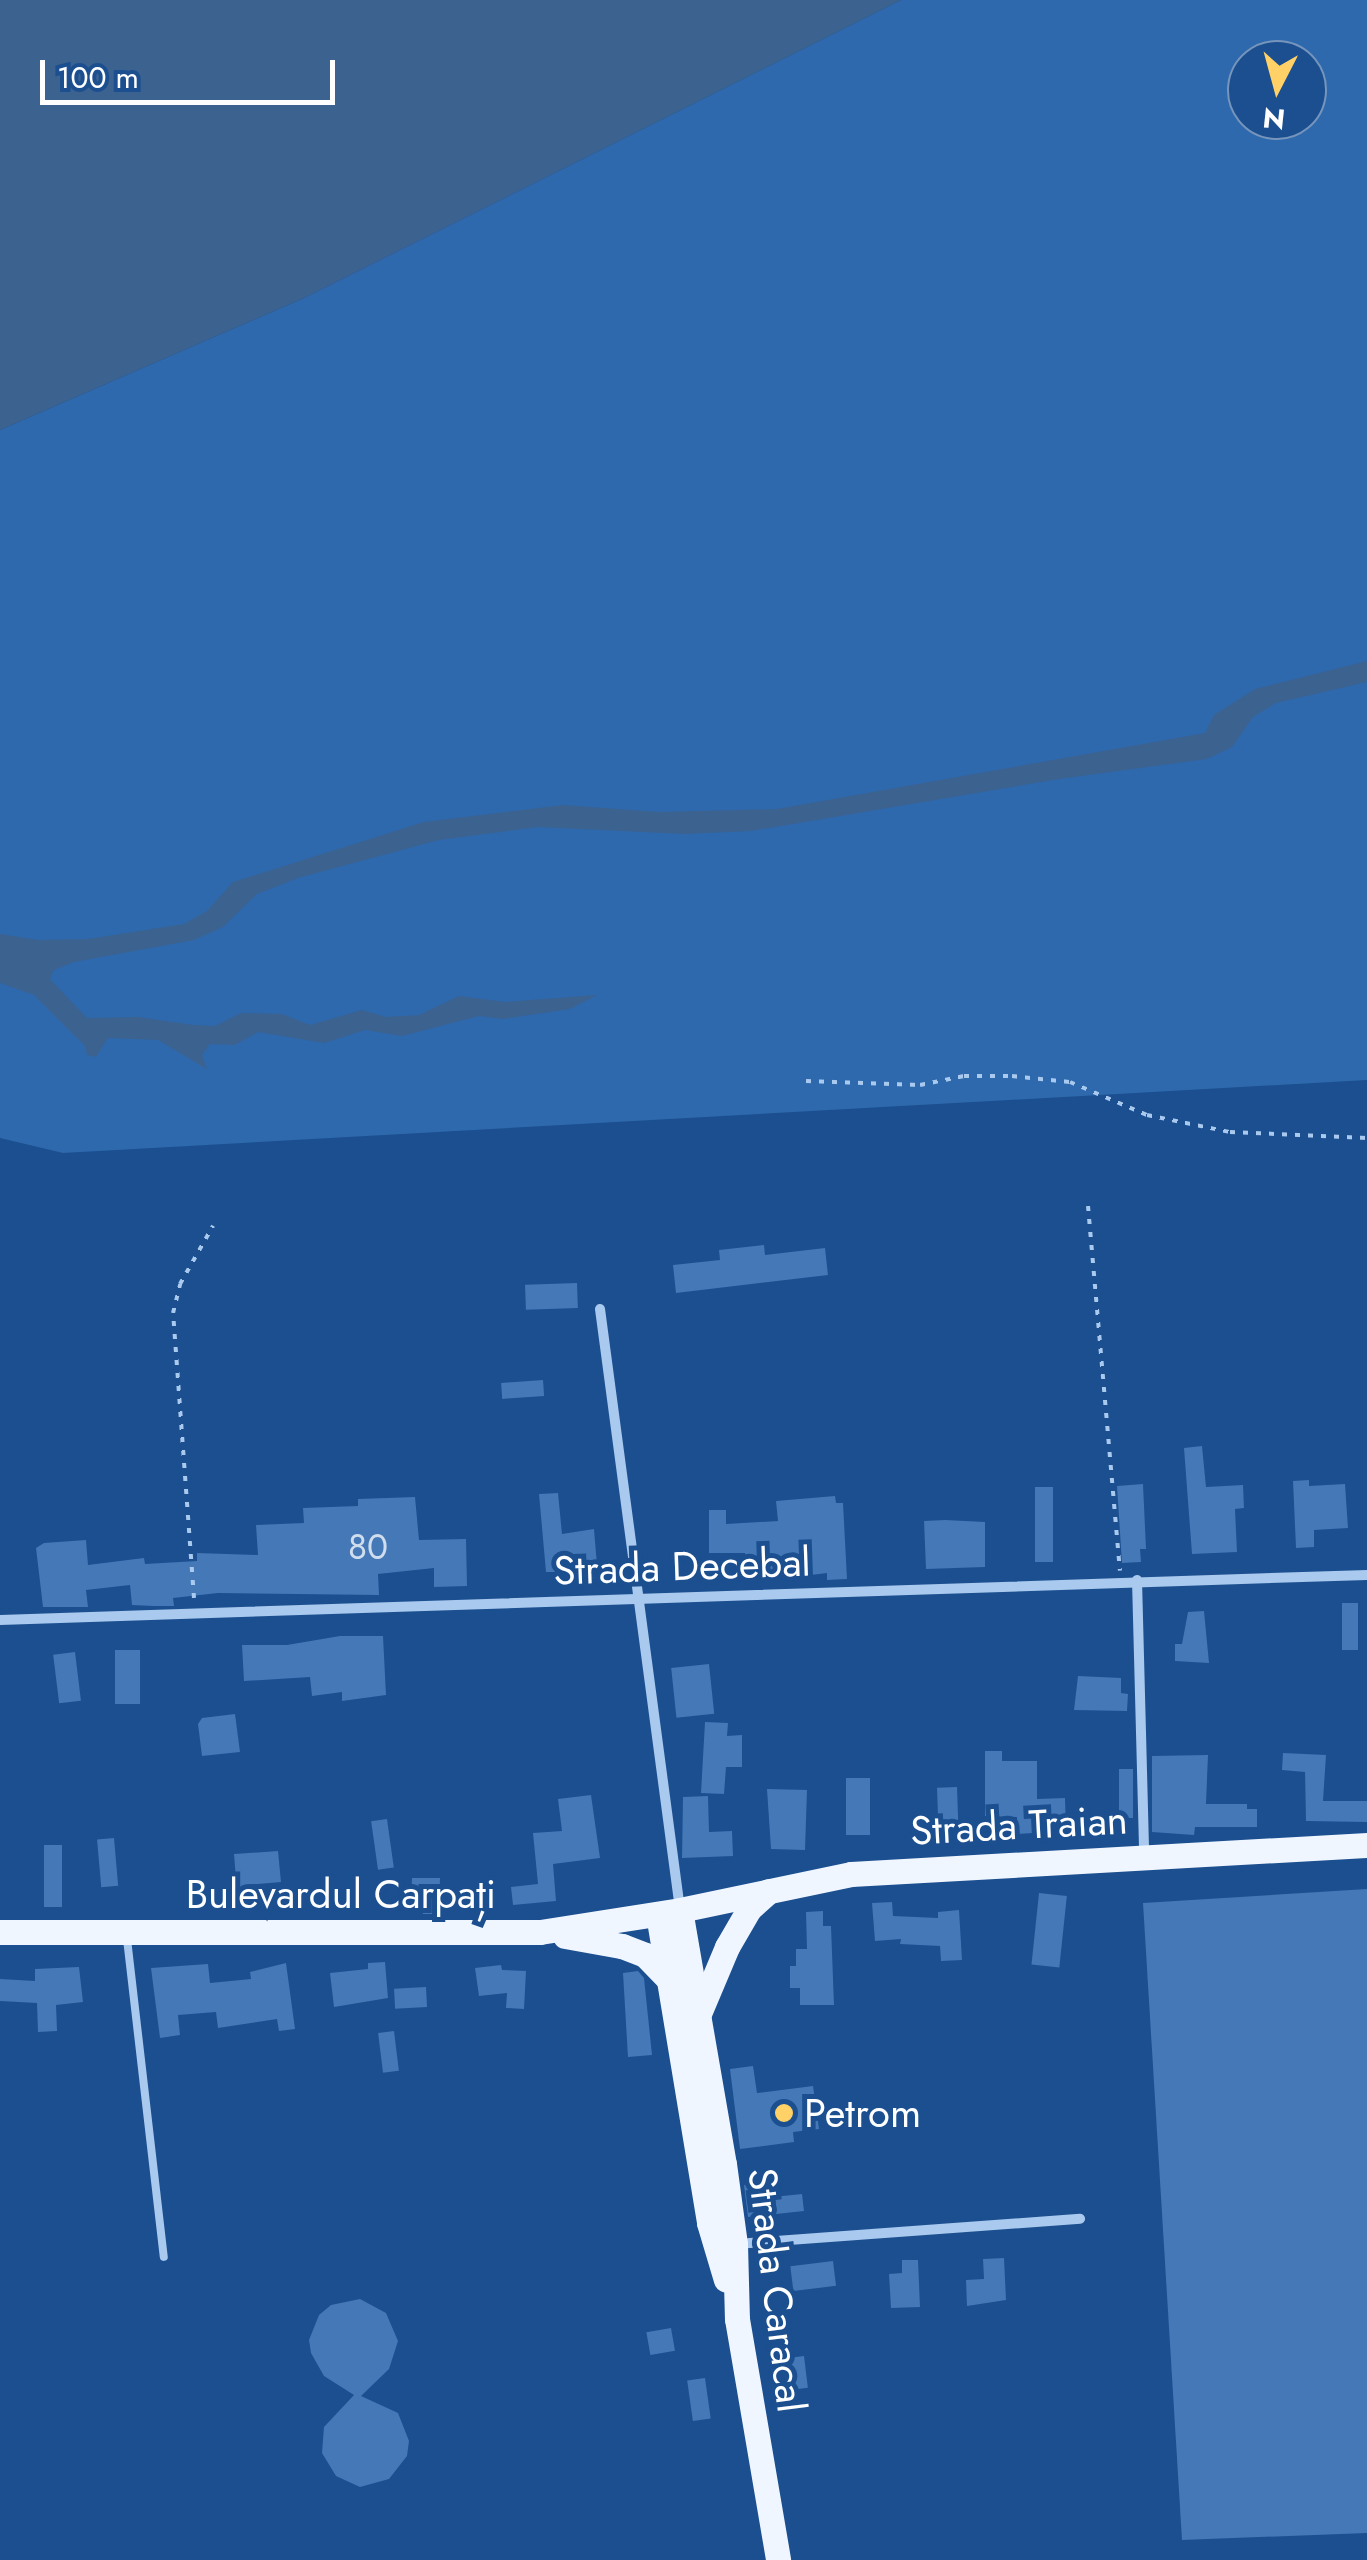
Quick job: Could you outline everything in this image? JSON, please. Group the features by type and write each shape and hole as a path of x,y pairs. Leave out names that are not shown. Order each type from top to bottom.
{"main road":[{"name":"Strada Traian","path":"669,1912 771,1889 894,1870 1367,1845"},
{"path":"687,2018 742,1920 771,1889"},
{"name":"Bulevardul Carpați","path":"0,1932 540,1932 669,1912"},
{"path":"669,1912 670,1981"},
{"name":"Strada Caracal","path":"669,1912 687,2018 724,2164 735,2244 737,2318 778,2560"},
{"path":"540,1932 622,1946 645,1955 670,1981 687,2018 696,2146 709,2223 737,2318"}],"street":[{"path":"600,1309 636,1597 669,1912"},
{"name":"Strada Decebal","path":"0,1620 1367,1575"},
{"path":"1138,1580 1144,1856"},
{"path":"735,2244 1080,2219"}],"lane":[{"path":"126,1930 164,2257"},
{"path":"696,2146 724,2164"}],"path":[{"path":"806,1081 920,1085 964,1076 1012,1076 1070,1082 1147,1115 1230,1132 1367,1138"},
{"path":"1088,1206 1121,1581"},
{"path":"195,1613 173,1313 180,1284 213,1226"}],"shaded area":[{"path":"0,0 901,0 304,298 0,430"},
{"path":"901,0 1367,0 1367,1080 63,1153 0,1138 0,430 304,298"},
{"path":"1367,661 1367,682 1276,703 1253,717 1232,747 1207,759 1059,779 751,831 684,834 538,827 439,840 298,878 257,894 223,927 194,940 74,962 54,970 50,979 87,1018 138,1017 194,1025 215,1026 241,1013 282,1014 310,1025 362,1010 386,1017 419,1015 459,996 506,1002 597,995 570,1009 503,1019 479,1016 402,1036 365,1030 324,1043 258,1032 235,1045 210,1044 202,1055 207,1069 158,1040 108,1038 96,1057 87,1055 85,1046 34,995 0,983 0,934 38,940 88,939 184,924 207,911 233,882 424,822 563,805 659,812 777,809 1205,733 1214,715 1255,689"}],"building":[{"path":"764,1245 765,1255 825,1248 828,1275 676,1293 673,1265 720,1260 719,1250"},
{"path":"577,1283 578,1308 526,1310 525,1285"},
{"path":"543,1380 544,1396 502,1399 501,1383"},
{"path":"1202,1446 1206,1487 1243,1485 1244,1508 1235,1509 1237,1552 1192,1554 1184,1448"},
{"path":"1309,1480 1309,1486 1345,1484 1348,1528 1314,1530 1314,1547 1296,1548 1293,1481"},
{"path":"1143,1484 1146,1549 1140,1549 1141,1562 1122,1563 1117,1486"},
{"path":"1035,1487 1053,1487 1053,1562 1035,1562"},
{"path":"558,1493 562,1534 594,1529 598,1577 556,1584 555,1572 546,1572 539,1494"},
{"path":"835,1496 836,1503 843,1503 847,1579 827,1580 827,1573 787,1578 786,1569 746,1571 745,1553 709,1553 709,1510 726,1510 726,1524 778,1521 776,1501"},
{"path":"415,1497 419,1540 466,1539 467,1586 434,1587 434,1568 378,1574 379,1595 218,1593 173,1598 174,1606 153,1606 132,1605 130,1585 86,1590 88,1607 43,1607 36,1548 44,1543 86,1540 88,1565 144,1558 145,1564 197,1561 197,1553 258,1555 256,1525 304,1523 303,1508 358,1506 358,1499"},
{"path":"924,1521 985,1522 985,1567 926,1569"},
{"path":"1342,1603 1358,1603 1358,1650 1342,1650"},
{"path":"1204,1611 1209,1663 1175,1661 1175,1644 1182,1644 1188,1612"},
{"path":"340,1636 383,1636 386,1695 342,1701 342,1692 312,1696 310,1677 244,1681 242,1645 287,1645"},
{"path":"115,1650 140,1650 140,1704 115,1704"},
{"path":"75,1652 81,1701 59,1703 53,1655"},
{"path":"709,1664 714,1714 676,1718 671,1668"},
{"path":"1078,1676 1121,1678 1121,1693 1128,1694 1127,1711 1074,1710"},
{"path":"235,1714 240,1752 202,1756 198,1724 202,1718"},
{"path":"705,1722 728,1723 727,1736 742,1735 742,1767 726,1767 724,1794 701,1793"},
{"path":"985,1751 1002,1751 1002,1761 1037,1761 1037,1799 1065,1798 1066,1831 1017,1834 1017,1817 985,1816"},
{"path":"1283,1753 1326,1755 1323,1801 1367,1801 1367,1822 1306,1821 1305,1772 1282,1770"},
{"path":"1208,1755 1206,1804 1247,1804 1247,1809 1257,1809 1257,1827 1195,1827 1194,1835 1152,1832 1152,1756"},
{"path":"1119,1769 1133,1769 1133,1818 1119,1818"},
{"path":"846,1778 870,1778 870,1835 846,1835"},
{"path":"957,1787 959,1838 939,1839 937,1788"},
{"path":"767,1789 807,1790 805,1850 771,1849"},
{"path":"591,1795 600,1858 553,1864 556,1901 513,1905 511,1887 538,1884 533,1833 562,1831 558,1799"},
{"path":"708,1796 709,1832 732,1831 733,1856 682,1858 683,1797"},
{"path":"387,1819 394,1868 378,1870 371,1821"},
{"path":"114,1838 118,1886 101,1887 97,1839"},
{"path":"44,1845 62,1845 62,1907 44,1907"},
{"path":"278,1851 281,1882 258,1884 259,1903 238,1904 234,1854"},
{"path":"412,1878 440,1878 439,1914 423,1914 423,1902 411,1902"},
{"path":"1367,1889 1367,2533 1182,2540 1143,1903"},
{"path":"1039,1893 1067,1896 1059,1968 1031,1965"},
{"path":"892,1902 893,1916 938,1918 938,1912 959,1910 962,1960 941,1961 940,1946 900,1944 901,1939 875,1941 872,1903"},
{"path":"823,1911 823,1926 831,1926 834,2005 800,2005 800,1988 790,1988 790,1966 796,1966 796,1949 807,1949 806,1912"},
{"path":"385,1962 388,1998 334,2007 330,1973 368,1969 368,1963"},
{"path":"286,1963 295,2029 279,2031 277,2019 218,2028 216,2012 178,2015 180,2035 160,2038 151,1968 208,1964 210,1983 251,1979 250,1972"},
{"path":"501,1965 502,1970 526,1971 524,2009 506,2008 507,1993 479,1996 475,1968"},
{"path":"79,1967 83,2002 56,2005 57,2031 38,2032 37,2003 0,2001 0,1979 35,1981 35,1969"},
{"path":"638,1971 644,1978 652,2055 628,2057 623,1973"},
{"path":"426,1987 427,2007 395,2009 394,1989"},
{"path":"394,2031 399,2071 383,2073 378,2033"},
{"path":"753,2066 757,2093 813,2086 819,2129 793,2132 794,2142 740,2149 730,2069"},
{"path":"762,2183 763,2198 802,2194 804,2211 748,2217 744,2185"},
{"path":"1004,2258 1006,2300 967,2306 966,2280 984,2279 983,2259"},
{"path":"902,2260 918,2260 920,2307 891,2308 889,2274 902,2273"},
{"path":"833,2261 836,2286 793,2291 790,2266"},
{"path":"360,2299 386,2313 398,2341 389,2369 361,2396 398,2413 409,2441 407,2456 389,2479 360,2487 336,2476 322,2453 324,2427 354,2395 324,2376 311,2353 309,2340 319,2315 331,2305"},
{"path":"671,2328 675,2351 650,2355 646,2332"},
{"path":"804,2356 808,2388 788,2390 784,2358"},
{"path":"705,2378 711,2419 693,2421 687,2381"}],"place":[{"name":"Petrom","path":"784,2113"}]}
